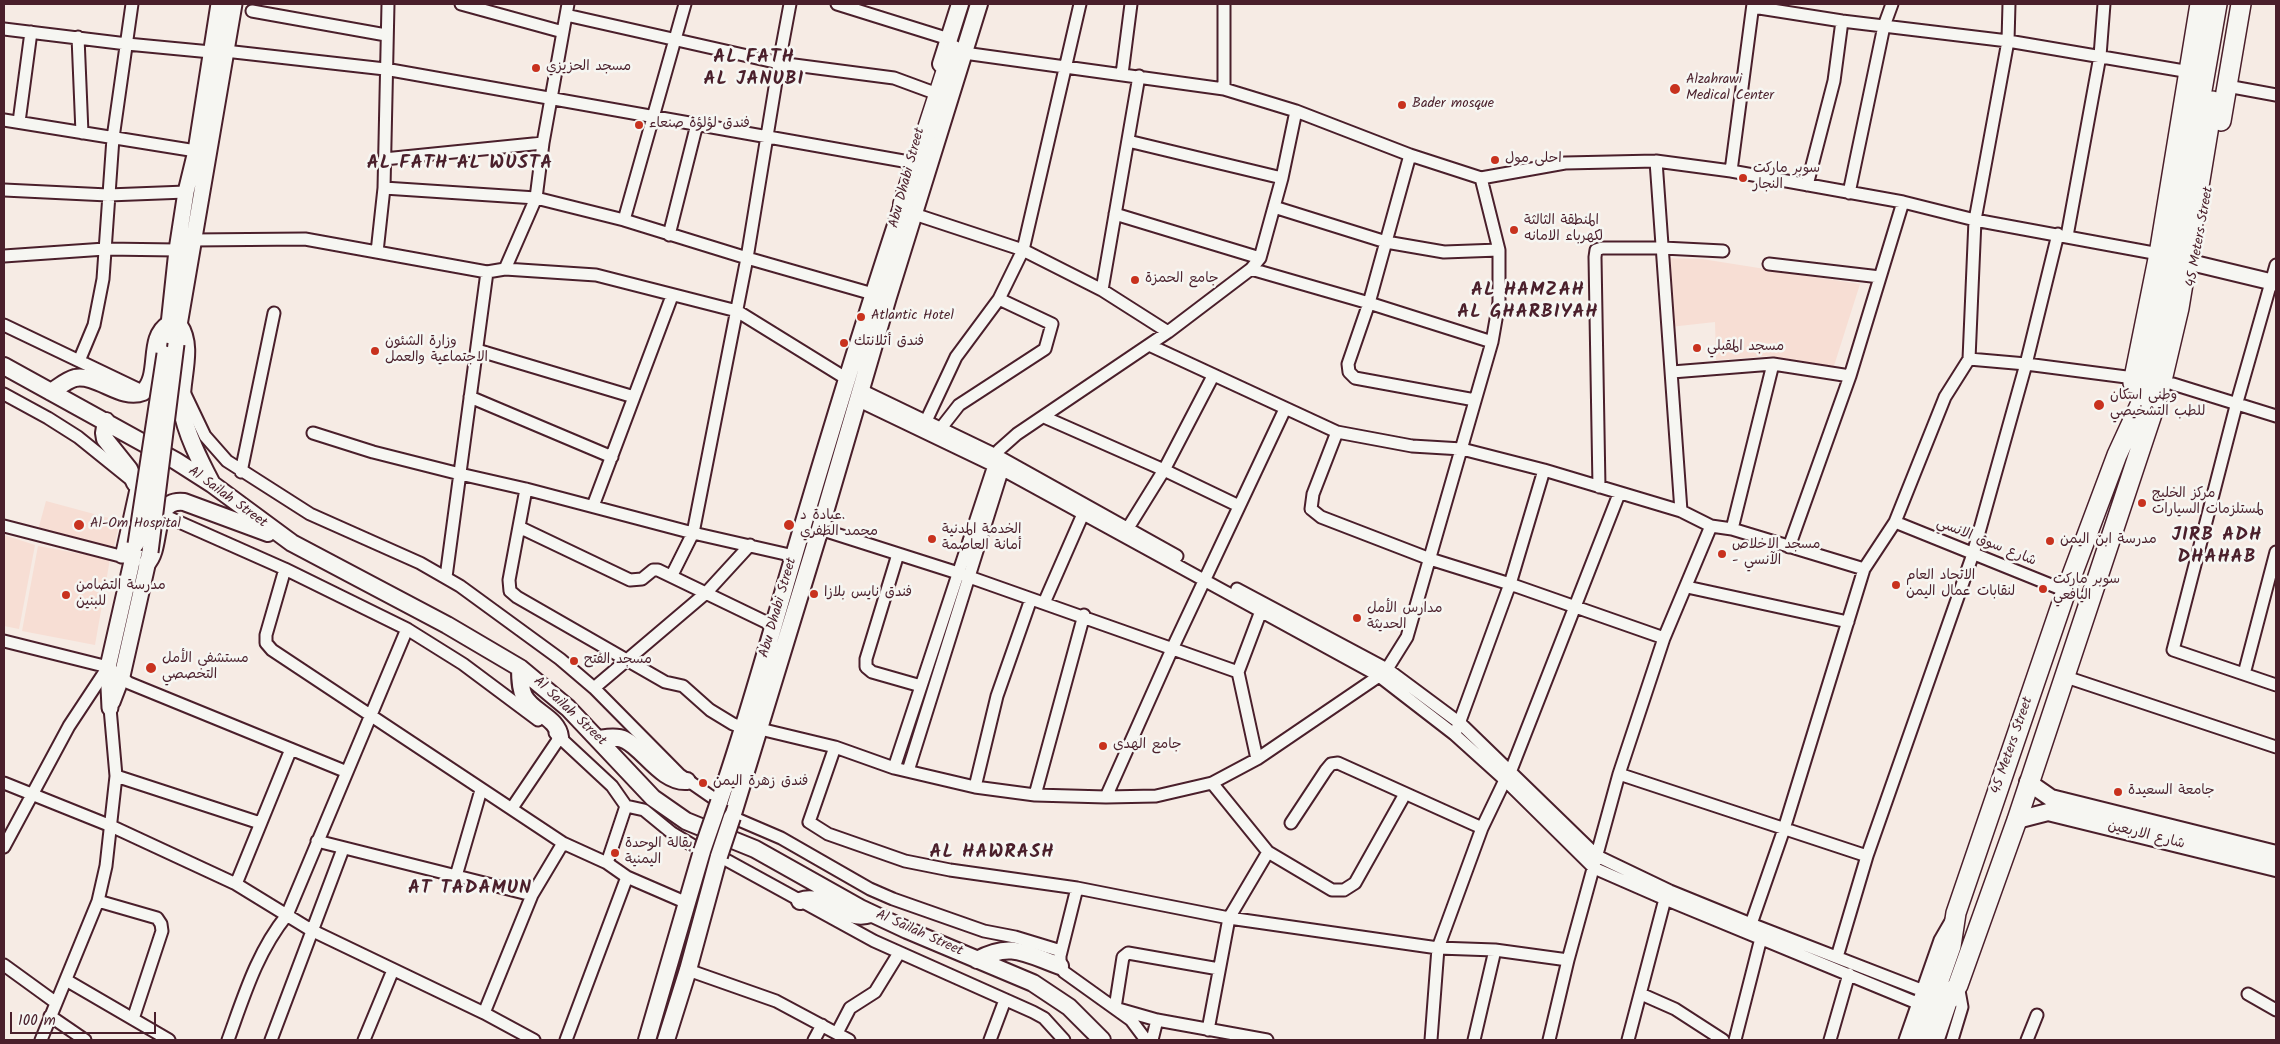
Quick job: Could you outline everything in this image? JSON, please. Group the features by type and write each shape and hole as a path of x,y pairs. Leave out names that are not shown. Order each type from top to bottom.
{"main road":[{"name":"Abu Dhabi Street","path":"956,47 960,4"},
{"name":"Abu Dhabi Street","path":"647,1040 702,851 719,802 752,728 820,529 859,395 909,209 909,162 932,92 979,4"},
{"name":"45 Meters Street","path":"2117,455 2159,254 2200,4"},
{"name":"45 Meters Street","path":"1932,1037 1956,913 2066,591 2117,455 2140,405 2164,308 2217,4"},
{"name":"45 Meters Street","path":"1932,1037 1947,1002 1958,985 2017,820 2063,676 2159,393 2178,308 2230,4"},
{"name":"45 Meters Street","path":"2137,462 2174,384 2197,264 2241,4"},
{"path":"909,209 956,47"},
{"name":"Abu Dhabi Street","path":"666,1040 732,817 774,626 794,556 873,294 909,209"},
{"path":"51,392 70,380 77,378 90,380 129,393 143,392 151,380 159,334 174,325 185,338 182,388 184,416 202,464 212,484"},
{"name":"Al Sailah Street","path":"4,366 106,421 212,484 292,542 448,626 520,668 568,708 653,798 670,812 704,830 755,849 872,913 1046,990 1080,1016 1102,1040"},
{"path":"106,421 104,433 106,439 129,469 135,483"},
{"path":"138,558 154,552 162,514 168,505 178,502 184,502 292,542"},
{"path":"520,668 523,694 530,703 554,724 560,737"},
{"path":"598,739 626,740 654,766 680,780 687,781"},
{"name":"شارع الاربعين","path":"2028,782 2050,805 2276,868"},
{"name":"شارع الاربعين","path":"2017,820 2050,805 2276,854"},
{"path":"800,901 816,900 856,916 872,913"},
{"path":"977,960 998,950 1012,950 1060,958"}],"street":[{"path":"79,361 94,325 103,279 113,138 132,4"},
{"path":"174,325 177,250 193,192 218,51 219,4"},
{"path":"138,558 136,544 174,325 192,240 196,151 218,51 234,4"},
{"path":"377,252 384,188 385,69 388,4"},
{"path":"461,4 563,32"},
{"path":"624,220 685,4"},
{"path":"672,576 693,534 747,258 790,4"},
{"path":"837,4 956,47 1067,66 1224,89 1296,110 1410,155 1481,178 1565,163 1656,160 1731,171 1903,202 1975,220 2159,254"},
{"path":"926,421 956,357 999,299 1023,250 1080,4"},
{"path":"1122,74 1130,4"},
{"path":"1224,4 1224,89"},
{"path":"1849,192 1884,26 1892,4"},
{"path":"1751,924 1784,829 1864,569 1895,522 1945,398 1969,359 1975,220 2008,42 2009,4"},
{"path":"1837,957 1867,856 1972,554 2063,235 2100,56 2104,4"},
{"path":"1731,171 1753,5 1842,21 2008,42 2190,72"},
{"path":"505,269 536,198 550,98 567,9 676,41 779,63 894,78 932,92"},
{"path":"252,11 386,35"},
{"path":"1807,185 1834,81 1842,21"},
{"path":"4,28 127,44 218,51 385,69 909,162"},
{"path":"19,122 30,32"},
{"path":"78,37 82,132"},
{"path":"1102,290 1139,76"},
{"path":"2227,86 2276,95"},
{"path":"908,771 963,574 1007,441 1168,332 1250,269 1260,258 1282,178 1296,110"},
{"path":"4,120 196,151"},
{"path":"669,235 697,124"},
{"path":"1128,141 1282,178"},
{"path":"384,159 543,143"},
{"path":"1410,155 1369,303 1348,364 1349,372 1355,378 1475,400"},
{"path":"1656,160 1681,511"},
{"path":"526,489 509,580 510,591 517,597 665,682 683,686 710,710 733,724 835,747 894,768 975,787 1035,795 1156,796 1212,784 1257,759 1383,672 1407,637 1492,342 1499,302 1499,250 1481,178"},
{"path":"384,188 536,198 624,220 669,235 873,294"},
{"path":"4,190 108,195 193,192"},
{"path":"1789,547 1850,376 1903,202"},
{"path":"1274,207 1386,242 1444,252 1499,250"},
{"path":"909,209 1023,250 1102,290 1168,332"},
{"path":"1115,214 1260,258"},
{"path":"192,240 305,238 487,272 505,269 596,275 672,296 737,311 847,379"},
{"path":"1599,487 1596,250 1602,248 1662,248 1722,251"},
{"path":"4,256 104,249 177,250"},
{"path":"1769,264 1880,277"},
{"path":"2197,264 2274,282"},
{"path":"2276,265 2274,282 2237,402 2173,650 2276,685"},
{"path":"1250,269 1369,303 1492,342"},
{"path":"446,576 487,272"},
{"path":"593,506 672,296"},
{"path":"941,428 959,405 1045,349 1052,324 999,299"},
{"path":"241,472 274,313"},
{"path":"4,325 143,392"},
{"path":"110,708 122,676 171,343"},
{"path":"1149,345 1338,432 1412,446 1462,449 1544,470 1618,494 1681,511 1711,526 1732,529 1864,569"},
{"path":"477,350 634,397"},
{"path":"1969,359 2026,364 2134,378"},
{"path":"1672,372 1773,364 1850,376"},
{"path":"1732,529 1773,364"},
{"path":"1128,528 1164,470 1213,376"},
{"path":"2174,384 2237,402 2276,416"},
{"path":"182,388 205,436 215,450 241,472 310,514 446,576 560,659 594,688 687,781 719,802"},
{"path":"4,394 78,437 135,483 138,558 108,667 69,726 30,794 4,847"},
{"path":"859,395 941,428 1083,514 1206,576 1383,672 1461,724 1508,775 1595,862 1665,899 1918,1003"},
{"path":"859,395 1128,528 1261,611 1383,672 1454,734 1508,775"},
{"path":"470,397 612,457"},
{"path":"1106,797 1173,647 1285,409"},
{"path":"1044,416 1239,506"},
{"path":"1338,432 1312,494 1311,509 1320,517 1430,559 1510,584 1664,638"},
{"path":"313,433 372,452 593,506 693,534 794,556"},
{"path":"1454,734 1461,724 1510,584 1544,470"},
{"path":"1430,1040 1438,948 1482,828 1508,775 1618,494"},
{"path":"162,514 285,569 407,629 463,664 560,737 612,786 626,806 644,810 672,833 702,851"},
{"path":"1044,603 1083,514"},
{"name":"شارع سوق الانسي","path":"1895,522 2066,591"},
{"path":"4,526 138,558"},
{"path":"1549,1040 1568,960 1618,774 1664,638 1711,526"},
{"path":"519,527 630,580 642,579 653,570 672,576 774,626"},
{"path":"820,529 963,574 1031,599 1084,615 1238,672"},
{"path":"594,688 706,593 750,545"},
{"path":"2244,674 2276,552"},
{"path":"898,554 866,659 866,667 872,672 921,686"},
{"path":"285,569 266,635 266,643 272,650 481,790 563,842 606,863 627,877 686,903"},
{"path":"894,768 921,686 963,574"},
{"path":"1687,586 1848,622"},
{"path":"975,787 997,696 1031,599"},
{"path":"1257,759 1238,672 1261,611"},
{"path":"1035,795 1084,615"},
{"path":"228,1040 261,952 287,915 407,629"},
{"path":"4,641 108,667 129,683 347,772"},
{"path":"41,1040 98,901 106,866 116,776 108,667"},
{"path":"2063,676 2276,747"},
{"path":"512,808 560,737"},
{"path":"835,747 808,822 828,834 905,860 950,870 1077,888 1229,918 1438,948 1495,950 1568,960"},
{"path":"236,884 291,749"},
{"path":"1291,823 1326,770 1331,764 1338,763 1482,828"},
{"path":"1618,774 1867,856"},
{"path":"116,776 260,824"},
{"path":"4,783 111,826 236,884 311,930 484,1013 534,1040"},
{"path":"1212,784 1268,852 1332,890 1344,890 1355,883 1405,794"},
{"path":"456,876 481,790"},
{"path":"606,863 626,806"},
{"path":"732,817 781,838 870,889 893,899 984,931 1022,939 1060,958"},
{"path":"317,841 532,895"},
{"path":"484,1013 532,895 563,842"},
{"path":"271,1040 343,849"},
{"path":"1208,1030 1229,918 1268,852"},
{"path":"719,856 848,929 1033,1012 1044,1018 1051,1035 1064,1040"},
{"path":"1595,862 1922,990"},
{"path":"566,1040 627,877"},
{"path":"1077,888 1060,958 1064,972 1136,1025 1146,1040"},
{"path":"1628,1040 1665,899"},
{"path":"98,901 157,918 161,924 162,931 133,1019"},
{"path":"1905,1040 1940,940 1956,913"},
{"path":"1735,1040 1761,938"},
{"path":"1474,1040 1481,1017 1495,950"},
{"path":"837,1033 850,1008 876,992 899,953"},
{"path":"1115,1008 1123,956 1128,953 1219,969"},
{"path":"4,965 55,1002"},
{"path":"364,1040 393,970"},
{"path":"688,970 776,1001 850,1040"},
{"path":"1830,1040 1849,974"},
{"path":"66,980 169,1040"},
{"path":"1641,994 1675,1009 1723,1040"},
{"path":"2248,994 2276,1010"},
{"path":"990,1040 1005,1000"},
{"path":"1115,1008 1157,1020 1267,1040"},
{"path":"2028,1040 2037,1014"},
{"path":"50,1016 85,1040"},
{"path":"1152,1040 1157,1020"},
{"path":"814,1040 822,1025"}],"shaded area":[{"path":"1664,258 1702,259 1860,284 1833,369 1769,356 1716,360 1715,322 1670,327"},
{"name":"Al-Om Hospital","path":"46,501 120,521 113,551 38,530"},
{"path":"4,535 35,545 19,629 4,626"},
{"name":"مدرسة التضامن للبنين","path":"38,546 110,559 95,645 22,631"}],"place":[{"name":"مسجد الحزيزي","path":"536,68"},
{"name":"Alzahrawi Medical Center","path":"1675,89"},
{"name":"Bader mosque","path":"1402,105"},
{"name":"فندق لؤلؤة صنعاء","path":"639,125"},
{"name":"احلى مول","path":"1495,160"},
{"name":"سوبر ماركت النجار","path":"1743,178"},
{"name":"المنطقة الثالثة لكهرباء الامانه","path":"1514,230"},
{"name":"جامع الحمزة","path":"1135,280"},
{"name":"Atlantic Hotel","path":"861,317"},
{"name":"فندق أتلانتك","path":"844,343"},
{"name":"مسجد المقبلي","path":"1697,348"},
{"name":"وزارة الشئون الاجتماعية والعمل","path":"375,351"},
{"name":"وطني اسكان للطب التشخيصي","path":"2099,405"},
{"name":"مركز الخليج لمستلزمات السيارات","path":"2142,503"},
{"name":"Al-Om Hospital","path":"79,525"},
{"name":"عيادة د. محمد الظفري","path":"789,525"},
{"name":"الخدمة المدنية أمانة العاصمة","path":"932,539"},
{"name":"مدرسة ابن اليمن","path":"2050,541"},
{"name":"مسجد الاخلاص - الآنسي","path":"1722,554"},
{"name":"الاتحاد العام لنقابات عمال اليمن","path":"1896,585"},
{"name":"سوبر ماركت اليافعي","path":"2043,589"},
{"name":"فندق نايس بلازا","path":"814,594"},
{"name":"مدرسة التضامن للبنين","path":"66,595"},
{"name":"مدارس الأمل الحديثة","path":"1357,618"},
{"name":"مسجد الفتح","path":"574,661"},
{"name":"مستشفى الأمل التخصصي","path":"151,668"},
{"name":"جامع الهدى","path":"1103,746"},
{"name":"فندق زهرة اليمن","path":"703,783"},
{"name":"جامعة السعيدة","path":"2118,792"},
{"name":"بقالة الوحدة اليمنية","path":"615,853"}],"district":[{"name":"AL FATH AL JANUBI","path":"754,70"},
{"name":"AL FATH AL WUSTA","path":"460,165"},
{"name":"AL HAMZAH AL GHARBIYAH","path":"1528,303"},
{"name":"JIRB ADH DHAHAB","path":"2217,548"},
{"name":"AL HAWRASH","path":"992,854"},
{"name":"AT TADAMUN","path":"470,890"}]}
